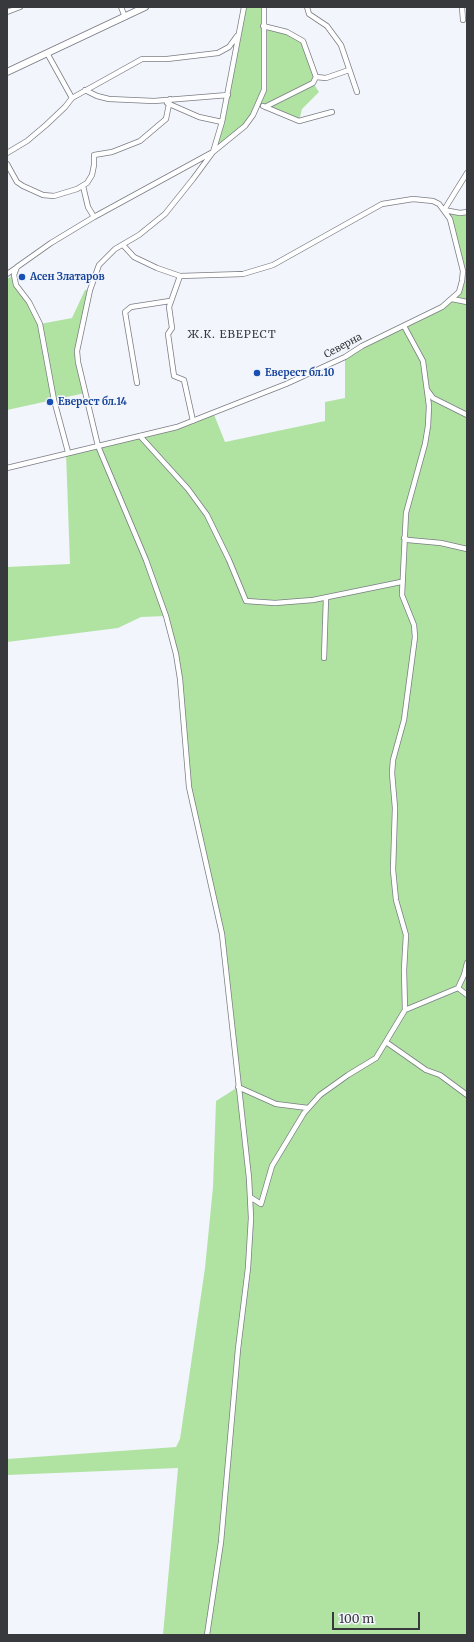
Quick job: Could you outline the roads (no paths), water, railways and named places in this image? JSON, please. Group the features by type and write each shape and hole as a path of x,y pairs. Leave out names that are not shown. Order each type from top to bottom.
{"street":[{"path":"7,12 20,7"},
{"path":"121,7 124,17"},
{"path":"7,72 145,7"},
{"path":"207,1635 221,1542 239,1342 248,1268 250,1197 222,934 189,787 180,679 176,654 166,616 146,560 98,446 78,362 77,351 82,322 95,273 99,265 107,255 123,245 170,209 212,152 222,122 228,95 244,7"},
{"path":"7,274 51,243 94,217 212,152 245,126 258,104 264,90 264,7"},
{"path":"307,7 309,14 327,26 341,45 357,92"},
{"path":"462,7 463,20"},
{"path":"263,26 287,32 303,41 316,77 313,83 265,107"},
{"path":"7,153 27,141 46,125 65,107 72,98 142,59 167,59 218,53 229,47 238,34"},
{"path":"47,53 72,98"},
{"path":"316,77 326,78 349,70"},
{"path":"85,90 97,96 109,99 160,100 170,102 199,117 222,122"},
{"path":"170,102 228,95"},
{"path":"8,167 17,182 23,186 43,195 65,194 87,183 92,175 94,155 112,152 140,141 166,120 170,102"},
{"path":"258,104 299,121 332,112"},
{"path":"444,210 467,173"},
{"path":"83,186 88,207 94,217"},
{"path":"123,245 134,257 157,268 180,276 243,274 273,265 382,204 413,199 433,201 444,210 450,219 463,270 459,292 452,300"},
{"path":"444,210 460,213 467,212"},
{"path":"17,267 14,275 16,285 29,302 40,324 54,400 68,452"},
{"path":"180,276 168,307 172,328 168,334 174,376 184,380 193,421"},
{"path":"452,300 467,302"},
{"name":"Северна","path":"7,468 68,452 177,427 193,421 286,384 346,357 362,346 442,307 452,300"},
{"path":"138,383 124,312 131,308 170,301"},
{"path":"250,1197 261,1204 272,1166 304,1113 329,1088 376,1058 405,1010 404,970 406,935 396,900 393,870 395,808 392,773 393,760 404,720 415,637 414,625 402,595 401,582 406,513 428,426 427,389 423,361 404,326"},
{"path":"427,389 433,398 467,415"},
{"path":"140,436 188,489 207,515 229,560 244,600 249,603 275,603 326,598 401,582"},
{"path":"404,538 408,540 442,543 467,549"},
{"path":"324,658 326,598"},
{"path":"405,1010 458,988 464,976 467,963"},
{"path":"458,988 467,995"},
{"path":"386,1042 426,1070 440,1075 467,1095"},
{"path":"238,1087 276,1104 298,1108 308,1108"},
{"path":"298,1108 304,1113"}],"place":[{"name":"Асен Златаров","path":"22,277"},
{"name":"Еверест бл.10","path":"257,373"},
{"name":"Еверест бл.14","path":"50,402"}],"district":[{"name":"Ж.К. ЕВЕРЕСТ","path":"232,335"}]}
